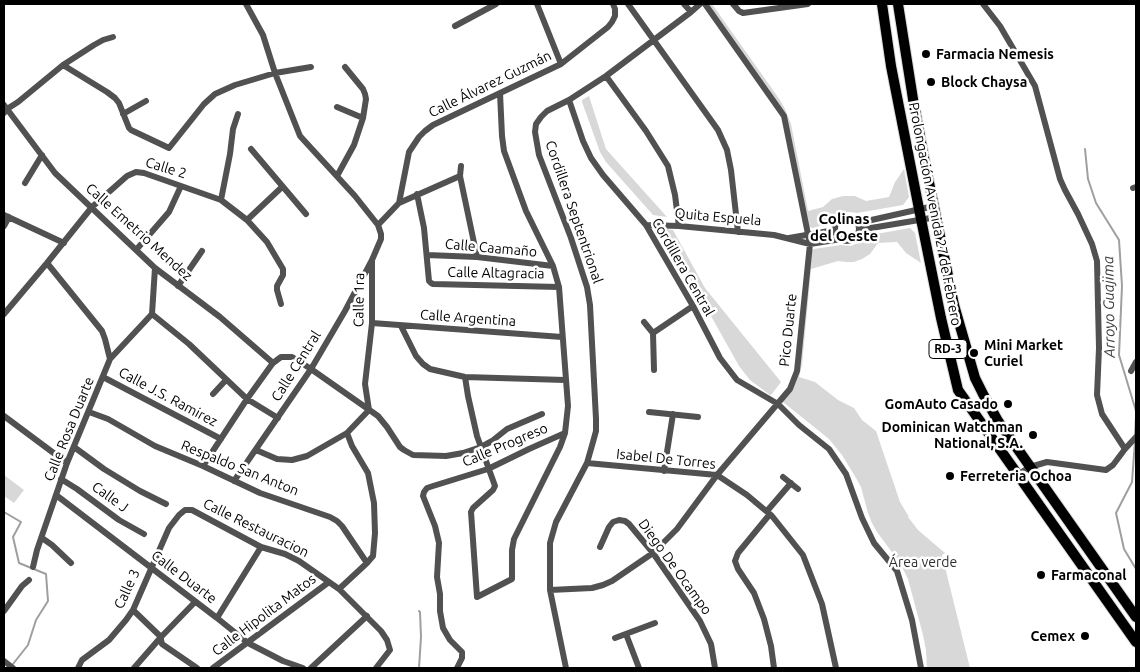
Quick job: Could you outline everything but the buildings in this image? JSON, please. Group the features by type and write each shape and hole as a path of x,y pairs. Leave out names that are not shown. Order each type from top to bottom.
{"main road":[{"name":"Prolongación Avenida 27 de Febrero","path":"882,4 891,66 921,220 958,390 1136,642"},
{"name":"Prolongación Avenida 27 de Febrero","path":"898,4 913,98 954,305 975,378 998,421 1136,617"}],"street":[{"path":"246,4 263,35 275,73 300,136 378,225 399,203 460,176"},
{"path":"455,26 496,4"},
{"path":"537,4 561,64"},
{"name":"Calle Álvarez Guzmán","path":"399,203 409,152 418,138 433,125 561,64 608,27 615,16 613,4"},
{"path":"628,4 718,130 727,150 731,170 738,232"},
{"path":"684,4 691,12"},
{"name":"Cordillera Septentrional","path":"566,668 550,590 550,543 556,522 587,463 596,431 590,305 587,287 571,238 539,155 535,132 536,124 547,112 606,76 700,4"},
{"name":"Pico Duarte","path":"550,590 592,588 603,585 653,553 677,529 717,475 778,404 790,388 797,371 810,244 784,116 705,4"},
{"path":"733,4 741,13 778,6 808,4"},
{"path":"983,4 1000,26 1035,86 1060,178 1092,244 1097,262 1099,348 1097,395 1102,414 1125,449"},
{"path":"5,109 26,96 94,44 113,38"},
{"path":"63,66 115,98 131,130 169,148 204,104 216,94 235,85 275,73 311,67"},
{"path":"337,176 354,145 363,118 365,94 345,67"},
{"path":"606,76 646,130 668,166 675,195 679,226"},
{"path":"465,377 481,447 495,488 473,508 470,516 477,597 512,579 514,538 560,447 565,434 568,406 558,287 553,266 526,211 504,151 502,144 500,93"},
{"name":"Cordillera Central","path":"569,100 591,158 603,175 646,225 693,306 720,358 737,380 778,404 799,425 829,449 846,474 862,518 874,543 897,571 912,620 921,668"},
{"path":"123,114 146,101"},
{"path":"337,107 363,118"},
{"name":"Calle Emetrio Mendez","path":"5,109 55,173 92,206 136,250 155,268 220,317 273,363"},
{"path":"220,200 230,154 233,129 238,114"},
{"path":"250,149 306,214"},
{"path":"25,183 42,156"},
{"path":"461,166 460,176 477,257"},
{"name":"Calle 2","path":"4,314 47,264 92,206 127,176 136,172 144,173 220,200 247,220 267,242 283,269 284,275 277,286 281,304"},
{"path":"136,250 169,212 181,186"},
{"path":"247,220 282,186"},
{"path":"417,194 424,228 426,255"},
{"path":"858,226 934,206"},
{"path":"4,226 6,216 64,243"},
{"path":"788,238 810,244 841,239 844,241 852,240 858,234 858,226 852,218 845,216 836,222 835,230 841,239"},
{"path":"858,226 937,217"},
{"name":"Calle 1ra","path":"369,410 365,384 372,323 372,260 381,238 378,225"},
{"name":"Quita Espuela","path":"646,225 679,226 788,238"},
{"path":"788,238 835,230"},
{"path":"178,286 202,251"},
{"name":"Calle Caamaño","path":"426,255 477,257 553,266"},
{"name":"Calle Altagracia","path":"426,255 429,281 433,284 558,287"},
{"name":"Calle Central","path":"234,481 311,369 372,260"},
{"path":"47,264 102,330 110,359"},
{"path":"155,268 152,314 189,344 247,399 278,418"},
{"path":"653,333 693,306"},
{"name":"Calle Rosa Duarte","path":"33,567 61,479 110,359 152,314"},
{"path":"644,322 653,333 654,370"},
{"name":"Calle Argentina","path":"372,323 562,337"},
{"path":"400,326 416,356 430,369 465,377 565,380"},
{"path":"203,466 247,399 273,363 281,357 292,357 378,416 400,447 413,455 446,456 463,453 481,447 507,429 542,414"},
{"path":"1131,371 1136,362"},
{"name":"Calle J.S. Ramirez","path":"103,377 221,439"},
{"path":"213,394 226,380"},
{"path":"256,450 277,459 292,460 307,456 347,433 369,410"},
{"name":"Respaldo San Anton","path":"89,412 122,426 155,446 260,493 330,517 342,526 367,563"},
{"path":"649,412 698,417"},
{"path":"664,471 672,414"},
{"path":"4,416 67,463"},
{"path":"339,589 373,556 375,533 374,503 368,474 347,433"},
{"name":"Calle Progreso","path":"456,668 462,658 462,652 450,640 443,628 437,577 439,543 435,526 423,496 427,488 488,469 565,434"},
{"path":"1017,475 1030,467 1046,462 1106,470 1113,465 1134,439"},
{"path":"74,447 104,469 166,504"},
{"name":"Isabel De Torres","path":"587,463 717,475 747,494 769,513 803,555 822,604 836,668"},
{"path":"783,477 798,489"},
{"name":"Calle J","path":"61,479 119,520 144,534"},
{"path":"774,668 764,619 754,593 738,569 735,561 738,553 791,483"},
{"name":"Calle Duarte","path":"56,496 217,618 248,644 283,661 303,668"},
{"name":"Calle 3","path":"78,668 82,660 109,640 133,610 169,528 185,510"},
{"name":"Calle Restauracion","path":"185,510 192,510 261,547 285,554 299,561 339,589 381,630 389,645 389,652 376,668"},
{"name":"Diego De Ocampo","path":"600,547 613,522 619,520 630,524 653,553 700,621 711,644 715,668"},
{"path":"42,538 71,563"},
{"path":"217,618 261,547"},
{"path":"4,611 22,586 29,580"},
{"name":"Calle Hipolita Matos","path":"213,668 248,644 329,582"},
{"path":"4,596 11,600"},
{"path":"134,668 195,602"},
{"path":"133,610 161,637 162,644 197,668"},
{"path":"312,668 367,616"},
{"path":"615,638 655,623"},
{"path":"626,634 640,668"}],"green space":[{"path":"711,4 785,109 791,124 808,211 823,207 832,199 843,196 855,196 866,201 889,197 895,182 904,169 909,197 903,205 857,213 843,212 836,216 832,222 813,228 809,227 788,127 769,89 709,6"},
{"path":"589,96 606,149 667,217 653,215 606,162 600,152 582,102 582,100"},
{"name":"Área verde","path":"910,228 915,233 921,263 906,253 897,242 878,243 870,254 862,259 854,262 838,261 811,269 802,365 799,377 815,382 838,400 854,408 862,420 876,431 900,502 908,517 918,530 945,553 942,555 970,668 927,668 923,635 908,579 900,563 872,523 861,487 842,455 829,439 783,402 794,382 811,251 841,245 851,246 858,243 865,236"},
{"path":"665,229 673,230 705,288 781,382 771,395 750,380 739,366 664,232"},
{"path":"4,475 24,490 14,503 4,496"}],"waterway":[{"name":"Arroyo Guajima","path":"1085,149 1088,179 1096,203 1119,240 1122,286 1119,355 1136,411"},
{"name":"Arroyo Guajima","path":"1135,436 1136,416"},
{"name":"Arroyo Guajima","path":"1135,441 1132,482 1116,513 1124,549 1136,569"},
{"path":"4,512 21,522 13,537 19,563 46,574 48,601 36,620 28,645 13,664"},
{"path":"419,611 421,637 419,668"}],"place":[{"name":"Farmacia Nemesis","path":"926,54"},
{"name":"Block Chaysa","path":"931,82"},
{"name":"Mini Market Curiel","path":"974,353"},
{"name":"GomAuto Casado","path":"1008,404"},
{"name":"Dominican Watchman National, S.A.","path":"1033,435"},
{"name":"Ferreteria Ochoa","path":"950,476"},
{"name":"Farmaconal","path":"1041,575"},
{"name":"Cemex","path":"1085,636"}],"district":[{"name":"Colinas del Oeste","path":"844,228"}]}
